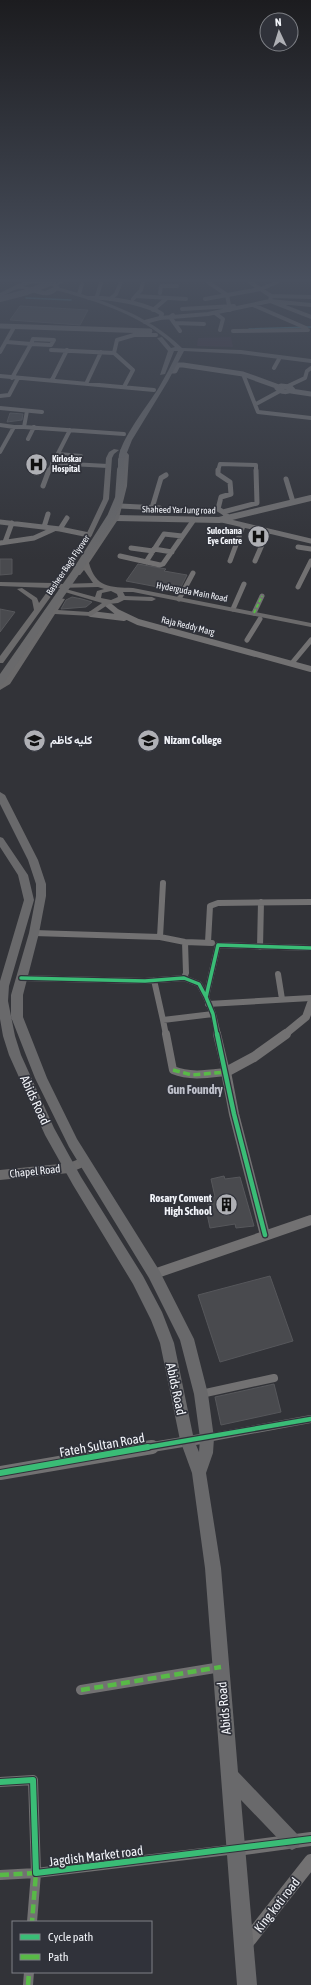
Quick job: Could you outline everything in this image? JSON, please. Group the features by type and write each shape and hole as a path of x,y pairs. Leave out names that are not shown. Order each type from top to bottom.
{"main road":[{"path":"120,450 124,434 154,390 162,375"},
{"path":"120,450 170,375"},
{"path":"0,688 7,682 68,588 116,518 124,486 126,455 120,450"},
{"name":"Basheer Bagh Flyover","path":"0,670 51,599 105,518 112,503 115,479 114,462 120,450"},
{"path":"0,661 54,587 89,535 106,499 114,462"},
{"name":"Basheer Bagh Flyover","path":"0,681 76,572 111,517 119,498 121,483 114,462"},
{"path":"86,563 88,572 98,585"},
{"path":"0,584 68,588"},
{"name":"Hyderguda Main Road","path":"68,588 98,585 112,589 132,590 311,625"},
{"path":"0,589 54,587"},
{"name":"Raja Reddy Marg","path":"68,588 106,602"},
{"path":"20,589 35,599 37,609"},
{"path":"98,598 99,592 112,589 120,593 122,598"},
{"name":"Hyderguda Main Road","path":"106,602 116,602 122,598 144,598 260,619 311,630"},
{"path":"37,609 53,612 90,614 106,602"},
{"path":"1,800 33,860 41,884 41,896 34,933 17,995 17,1017 41,1078 84,1162 154,1274 187,1339 200,1394 207,1438 206,1452 199,1473"},
{"name":"Abids Road","path":"0,840 24,875 28,887 29,900 4,986 2,1001 4,1020 15,1055 49,1131 69,1168 138,1280 157,1317 167,1343 187,1440 199,1473 213,1568 247,1985"},
{"name":"Chapel Road","path":"0,1175 69,1168 84,1162"},
{"path":"230,1776 292,1841"}],"street":[{"path":"52,380 55,375"},
{"path":"86,384 90,375"},
{"path":"124,387 131,375"},
{"path":"243,375 258,412 311,418"},
{"path":"245,375 279,389 290,389 311,394"},
{"path":"290,389 304,378 305,375"},
{"path":"0,376 154,390"},
{"path":"0,396 9,395 18,378"},
{"path":"256,404 279,389"},
{"path":"0,408 42,412"},
{"path":"24,427 27,411"},
{"path":"0,425 124,434"},
{"path":"0,452 14,427"},
{"path":"28,439 34,427"},
{"path":"43,486 52,463 70,430"},
{"path":"58,454 81,456"},
{"path":"52,463 114,462"},
{"path":"223,512 257,503 256,465 220,464 218,466 218,474 230,482 231,494 221,497 218,509 229,518"},
{"path":"152,508 162,478 166,475"},
{"path":"286,479 293,502"},
{"name":"Shaheed Yar Jung road","path":"116,518 192,521 219,520 311,498"},
{"path":"120,506 160,508"},
{"path":"44,527 48,514"},
{"path":"60,529 67,518"},
{"path":"219,520 311,541"},
{"path":"120,556 162,565 192,521"},
{"path":"0,522 60,529 89,535"},
{"path":"2,543 12,523"},
{"path":"230,561 243,526"},
{"path":"2,543 34,538 54,529"},
{"path":"255,561 268,531"},
{"path":"146,562 164,534 182,536"},
{"path":"298,547 311,549"},
{"path":"130,548 172,552"},
{"path":"298,587 311,561"},
{"path":"179,599 193,573"},
{"path":"232,609 244,584"},
{"path":"254,613 262,596"},
{"name":"Raja Reddy Marg","path":"106,602 130,618 179,634 311,669"},
{"path":"90,614 130,618"},
{"path":"247,640 260,619"},
{"path":"292,663 311,640"},
{"path":"160,937 162,883"},
{"path":"260,947 261,902"},
{"path":"208,942 210,906 218,903 311,902"},
{"path":"34,933 160,937 185,942 208,942 218,945 311,948"},
{"path":"184,978 186,973 185,942"},
{"path":"207,1001 218,945"},
{"path":"278,974 282,999"},
{"path":"21,978 154,980 184,978 199,984 213,1014 234,1114 265,1235"},
{"path":"154,980 173,1070 178,1073 195,1074 226,1072 254,1057 279,1039 306,1017 311,1003"},
{"path":"207,1001 311,998"},
{"path":"163,1020 213,1014"},
{"path":"154,1274 311,1220"},
{"path":"200,1394 274,1378"},
{"path":"207,1438 311,1419"},
{"name":"Fateh Sultan Road","path":"0,1473 187,1440 207,1438"},
{"path":"80,1690 221,1667"},
{"name":"Jagdish Market road","path":"0,1782 33,1780 36,1873 236,1848"},
{"path":"236,1848 311,1839"},
{"name":"King koti road","path":"243,1948 311,1861"},
{"path":"0,1875 36,1873 32,1921"},
{"path":"28,1985 29,1973"}],"building":[{"path":"10,413 23,414 22,420 7,422"},
{"path":"0,559 12,559 12,574 0,575"},
{"path":"138,564 166,569 164,571 187,575 179,591 126,581"},
{"path":"72,597 92,602 86,607 61,609 66,600"},
{"path":"0,609 15,612 0,632"},
{"name":"Rosary Convent High School","path":"224,1176 225,1179 240,1177 254,1226 236,1228 235,1224 210,1228 207,1214 210,1213 207,1198 215,1197 211,1179"},
{"path":"270,1276 293,1341 220,1362 198,1295"},
{"path":"274,1384 281,1412 221,1425 215,1397"}],"marked path":[{"path":"254,613 262,596"},
{"path":"173,1070 192,1075 226,1072"},
{"path":"81,1690 221,1667"},
{"path":"0,1875 36,1873 32,1921"},
{"path":"28,1985 29,1973"}],"cycle path":[{"path":"21,978 145,981 184,978 199,984 206,997 218,945 311,948"},
{"path":"206,997 213,1014 234,1114 265,1235"},
{"path":"0,1473 311,1419"},
{"path":"0,1782 33,1780 36,1873 311,1839"}],"place":[{"name":"Kirloskar Hospital","path":"36,464"},
{"name":"Sulochana Eye Centre","path":"258,536"},
{"name":"كليه كاظم","path":"34,740"},
{"name":"Nizam College","path":"149,740"},
{"name":"Rosary Convent High School","path":"227,1204"}],"district":[{"name":"Gun Foundry","path":"195,1090"}]}
